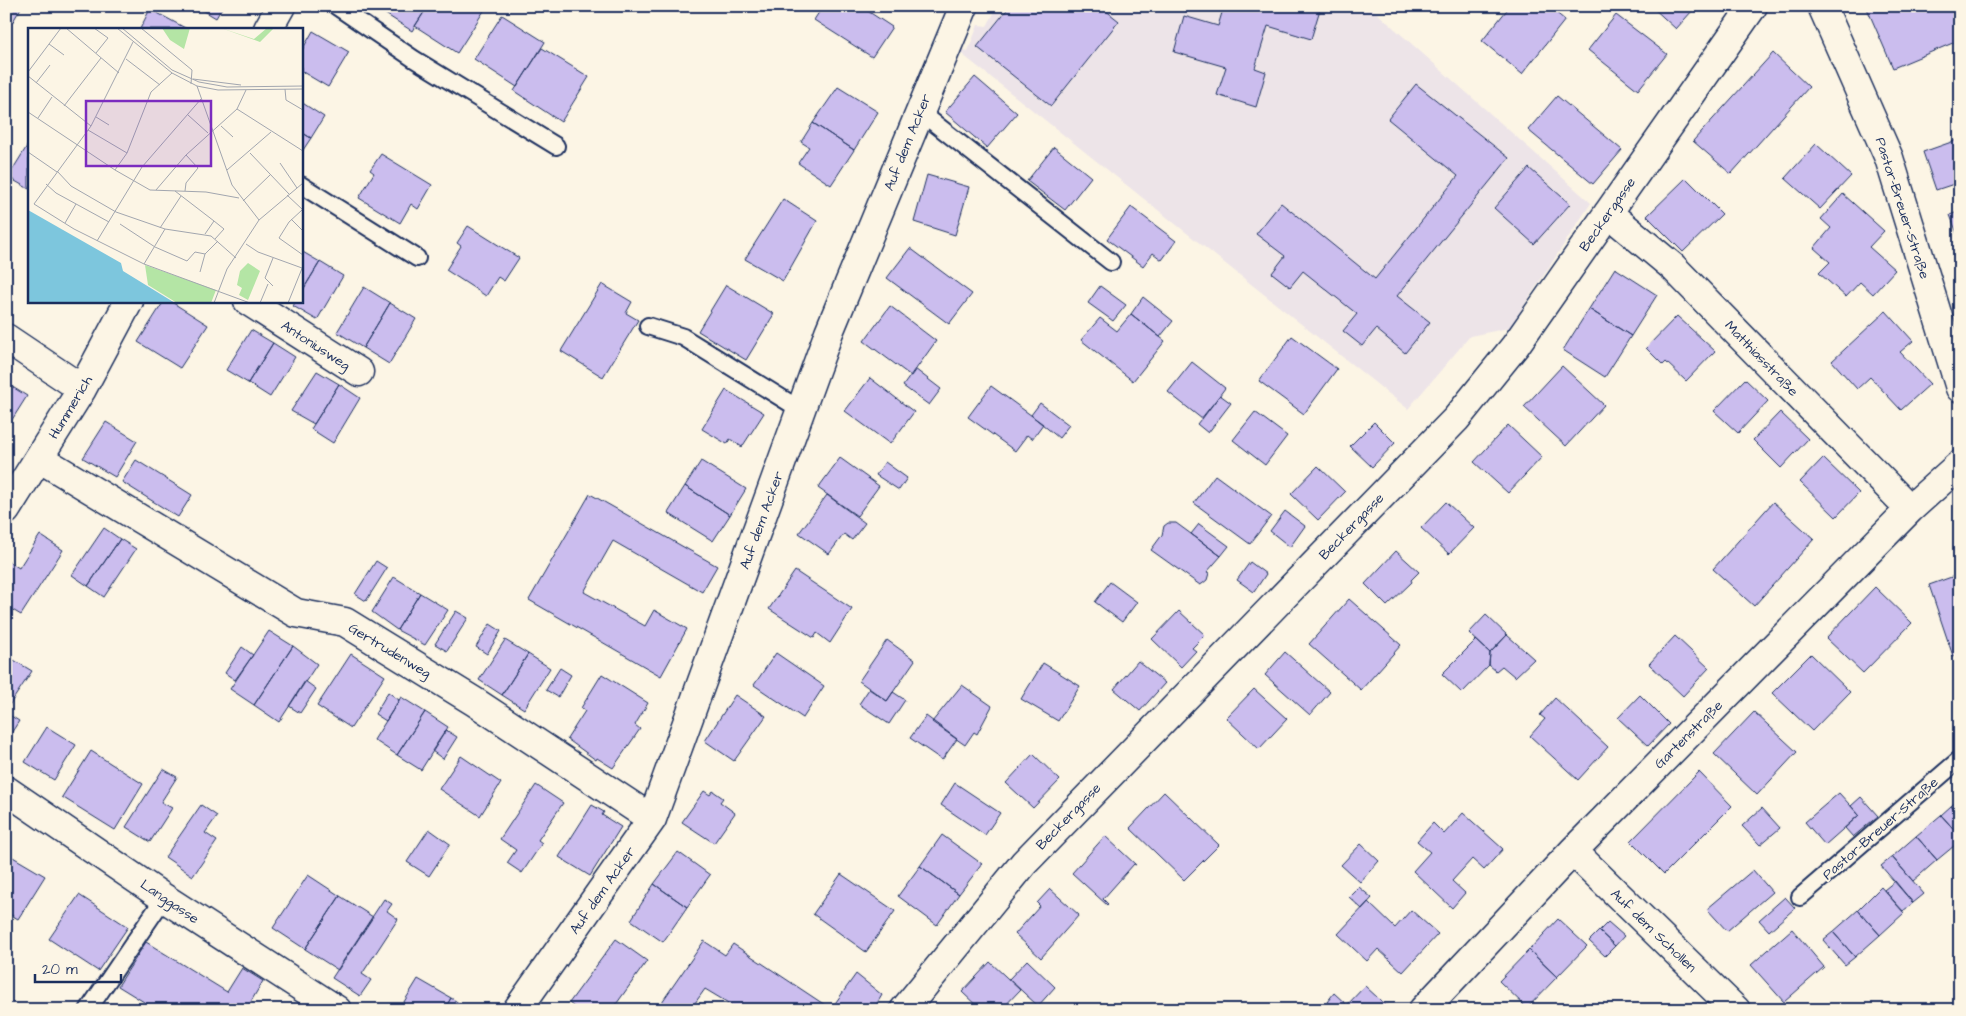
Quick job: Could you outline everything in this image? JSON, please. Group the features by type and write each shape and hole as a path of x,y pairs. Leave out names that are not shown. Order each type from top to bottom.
{"street":[{"path":"269,28 281,6"},
{"name":"Auf dem Acker","path":"517,1010 652,819 829,332 964,6"},
{"name":"Beckergasse","path":"904,1010 1024,863 1456,419 1515,346 1753,6"},
{"name":"Pastor-Breuer-Straße","path":"1822,6 1889,158 1960,388"},
{"name":"Matthiasstraße","path":"1608,213 1673,267 1910,509"},
{"name":"Hummerich","path":"6,510 82,390 128,302"},
{"name":"Antoniusweg","path":"250,302 359,372"},
{"path":"6,338 82,390"},
{"name":"Gertrudenweg","path":"38,458 296,613 345,622 475,702 652,819"},
{"name":"Gartenstraße","path":"1423,1010 1573,851 1910,509 1960,464"},
{"name":"Langgasse","path":"6,790 164,898 337,1010"},
{"name":"Auf dem Schollen","path":"1573,851 1736,1010"}],"lane":[{"path":"336,6 414,59 556,146"},
{"path":"919,112 1111,262"},
{"path":"302,186 417,258"},
{"path":"648,326 682,337 801,410"},
{"name":"Pastor-Breuer-Straße","path":"1800,897 1960,758"},
{"path":"88,1010 164,898"}],"shaded area":[{"path":"998,6 1369,6 1591,203 1509,328 1470,336 1408,409 953,47 968,51 978,25 987,26"}],"building":[{"path":"6,6 22,6 12,23 6,20"},
{"path":"196,6 223,6 216,18"},
{"path":"373,6 428,6 412,31"},
{"path":"428,6 487,6 457,53 415,26"},
{"path":"823,6 860,6 892,27 872,57 814,20"},
{"path":"1010,6 1100,6 1119,21 1051,106 977,47"},
{"path":"1224,6 1321,6 1311,39 1268,26 1255,68 1266,72 1256,107 1217,95 1226,67 1174,52 1184,16 1218,26"},
{"path":"1510,6 1548,6 1565,20 1522,74 1482,41"},
{"path":"1651,6 1686,6 1692,11 1676,29"},
{"path":"1866,6 1955,6 1960,17 1960,40 1893,68"},
{"path":"150,9 185,28 140,28"},
{"path":"502,15 545,42 517,87 474,59"},
{"path":"1616,15 1667,54 1638,90 1588,50"},
{"path":"313,31 349,52 328,87 302,72 302,50"},
{"path":"542,48 589,77 561,122 514,91"},
{"path":"1773,53 1809,87 1731,174 1693,141"},
{"path":"975,77 1017,113 987,148 945,112"},
{"path":"1416,84 1509,158 1397,296 1430,322 1405,353 1376,329 1362,346 1343,331 1357,314 1303,271 1290,287 1272,273 1285,256 1256,234 1281,203 1375,279 1458,176 1388,119"},
{"path":"838,87 878,112 854,150 813,123"},
{"path":"1557,96 1622,150 1593,184 1528,130"},
{"path":"302,103 324,117 311,138 302,133"},
{"path":"813,123 854,150 831,185 798,163 809,147 801,142"},
{"path":"302,133 311,138 302,152"},
{"path":"1960,139 1960,182 1936,190 1923,152"},
{"path":"1816,144 1851,176 1820,209 1785,178"},
{"path":"28,145 28,188 8,177"},
{"path":"1054,147 1091,177 1065,210 1027,181"},
{"path":"381,154 432,185 418,209 411,204 400,223 359,198 374,173 370,170"},
{"path":"1529,168 1570,204 1534,244 1494,208"},
{"path":"927,175 969,187 955,235 914,222"},
{"path":"1686,178 1722,214 1683,252 1647,216"},
{"path":"1843,194 1884,231 1869,247 1895,270 1873,294 1860,282 1846,297 1819,273 1830,262 1814,248 1831,228 1821,219"},
{"path":"783,199 817,221 783,281 745,259"},
{"path":"1131,207 1176,241 1162,260 1153,253 1143,266 1107,239"},
{"path":"1960,211 1960,241 1950,215"},
{"path":"468,226 519,258 504,281 498,277 486,296 446,270 461,246 457,243"},
{"path":"910,248 972,294 949,324 887,278"},
{"path":"302,252 320,262 302,291"},
{"path":"320,262 343,276 317,320 293,306 295,302 302,302 302,291"},
{"path":"1615,268 1657,295 1631,336 1589,309"},
{"path":"602,284 632,302 626,313 638,320 603,377 561,351"},
{"path":"726,285 774,314 746,360 698,331"},
{"path":"1100,286 1126,305 1113,321 1088,303"},
{"path":"364,287 390,303 363,348 337,332"},
{"path":"1143,297 1173,321 1160,337 1131,314"},
{"path":"163,302 172,302 208,325 180,368 138,342"},
{"path":"390,303 416,319 389,364 363,348"},
{"path":"890,306 936,341 911,376 864,341"},
{"path":"1589,309 1631,336 1605,377 1563,350"},
{"path":"1886,311 1913,341 1900,352 1930,384 1901,410 1870,377 1857,389 1832,361"},
{"path":"1131,314 1165,341 1133,381 1081,340 1100,318 1117,331"},
{"path":"1677,316 1715,351 1686,381 1666,362 1663,365 1646,348"},
{"path":"251,330 273,343 248,383 226,370"},
{"path":"1292,336 1337,369 1304,414 1259,381"},
{"path":"273,343 295,357 270,397 248,383"},
{"path":"1192,362 1225,388 1202,419 1168,392"},
{"path":"1562,366 1604,405 1566,446 1524,407"},
{"path":"915,369 941,389 929,405 903,386"},
{"path":"317,371 339,384 314,424 291,411"},
{"path":"870,378 914,412 890,444 845,411"},
{"path":"1745,379 1768,401 1738,433 1714,411"},
{"path":"6,383 27,396 8,426 6,425"},
{"path":"339,384 360,398 333,443 311,429"},
{"path":"991,386 1043,424 1032,439 1027,435 1015,451 968,417"},
{"path":"726,390 764,413 742,447 730,439 727,444 702,429"},
{"path":"1220,395 1231,403 1208,433 1197,424"},
{"path":"1040,403 1069,425 1059,438 1031,415"},
{"path":"1255,412 1287,436 1265,465 1233,440"},
{"path":"1780,412 1808,439 1781,468 1753,440"},
{"path":"106,422 137,441 115,477 83,458"},
{"path":"1374,422 1395,443 1372,467 1350,446"},
{"path":"1508,425 1542,457 1508,493 1474,462"},
{"path":"840,458 879,486 857,516 818,488"},
{"path":"1823,458 1859,493 1836,517 1800,482"},
{"path":"136,460 192,495 178,517 122,482"},
{"path":"701,461 746,489 730,515 685,486"},
{"path":"885,462 907,478 899,490 876,475"},
{"path":"1318,466 1345,492 1318,520 1291,494"},
{"path":"1215,475 1271,516 1250,544 1194,503"},
{"path":"685,486 730,515 713,541 668,513"},
{"path":"590,494 717,566 702,592 613,541 584,592 645,626 654,610 687,629 661,676 529,600"},
{"path":"827,495 865,523 852,540 844,534 829,554 799,533"},
{"path":"1446,502 1474,528 1449,554 1421,528"},
{"path":"1773,502 1814,539 1754,606 1713,569"},
{"path":"1285,511 1305,526 1290,547 1270,531"},
{"path":"1168,523 1176,523 1221,556 1207,572 1209,573 1207,580 1202,584 1200,585 1151,550 1162,535 1164,526"},
{"path":"1199,524 1229,546 1221,556 1191,534"},
{"path":"104,528 120,539 88,586 72,575"},
{"path":"40,535 63,550 21,615 6,606 6,560 19,568"},
{"path":"120,539 136,549 104,597 88,586"},
{"path":"1396,551 1419,572 1411,580 1412,582 1387,606 1365,584"},
{"path":"376,561 387,568 366,601 355,594"},
{"path":"1250,562 1266,574 1254,592 1237,580"},
{"path":"795,571 852,609 830,643 817,633 814,638 769,609"},
{"path":"1960,574 1960,654 1953,656 1929,585"},
{"path":"394,577 420,593 397,630 372,612"},
{"path":"1110,582 1137,602 1122,622 1095,602"},
{"path":"1875,587 1912,623 1863,673 1826,638"},
{"path":"420,593 448,610 425,645 397,630"},
{"path":"1349,599 1401,645 1361,690 1309,644"},
{"path":"456,611 468,618 447,651 435,644"},
{"path":"1179,611 1205,635 1192,648 1196,651 1181,667 1152,639"},
{"path":"1486,615 1507,635 1490,653 1469,633"},
{"path":"490,624 501,631 487,654 476,647"},
{"path":"269,631 293,646 254,705 230,689"},
{"path":"1507,635 1534,659 1515,677 1502,666 1496,671 1489,665 1490,653"},
{"path":"1675,636 1709,668 1683,696 1649,664"},
{"path":"505,640 528,654 502,695 479,680"},
{"path":"887,640 915,660 887,701 859,681"},
{"path":"1476,640 1490,653 1489,665 1462,693 1442,674"},
{"path":"293,646 317,664 279,722 254,705"},
{"path":"242,647 253,655 235,680 225,673"},
{"path":"1285,652 1330,692 1310,715 1265,675"},
{"path":"776,653 824,686 803,718 754,685"},
{"path":"351,654 385,676 351,728 317,706"},
{"path":"528,654 550,668 524,709 502,695"},
{"path":"1811,654 1850,692 1812,731 1772,693"},
{"path":"12,659 32,671 6,710 6,669"},
{"path":"1138,661 1165,683 1140,711 1114,689"},
{"path":"1043,663 1080,686 1058,721 1021,699"},
{"path":"560,668 571,675 558,697 546,690"},
{"path":"602,674 648,703 635,725 640,729 613,768 597,758 596,760 567,739 585,711 581,708"},
{"path":"305,681 316,689 300,713 289,706"},
{"path":"962,685 992,706 977,734 974,732 965,745 932,722"},
{"path":"869,689 887,701 893,692 905,700 889,724 859,704"},
{"path":"1254,689 1287,719 1259,749 1226,718"},
{"path":"388,692 399,700 386,721 375,714"},
{"path":"735,695 766,716 734,761 705,741"},
{"path":"1640,695 1669,724 1648,746 1618,718"},
{"path":"401,697 425,712 397,755 374,740"},
{"path":"1555,698 1608,747 1578,780 1530,736 1545,719 1540,715"},
{"path":"425,712 448,727 421,770 397,755"},
{"path":"1754,712 1797,752 1757,795 1714,754"},
{"path":"6,713 19,721 6,741"},
{"path":"926,716 957,739 942,760 910,738"},
{"path":"47,727 76,745 54,780 25,762"},
{"path":"446,730 457,737 443,759 432,751"},
{"path":"91,751 143,784 115,830 62,797"},
{"path":"1033,754 1060,780 1033,808 1006,783"},
{"path":"461,756 501,783 480,816 439,789"},
{"path":"163,769 177,777 161,802 172,808 150,842 126,827"},
{"path":"1699,772 1732,806 1664,874 1631,841"},
{"path":"955,783 1000,813 985,835 941,805"},
{"path":"536,785 563,803 538,840 542,843 522,873 507,863 516,850 500,839"},
{"path":"704,791 710,795 713,791 723,798 720,802 735,813 714,843 682,822"},
{"path":"1164,792 1219,845 1184,880 1130,828"},
{"path":"1839,793 1859,815 1825,845 1805,822"},
{"path":"1861,797 1878,816 1853,837 1845,828 1859,815 1851,806"},
{"path":"1960,798 1960,816 1951,806"},
{"path":"201,805 217,816 205,833 217,841 193,876 165,857"},
{"path":"592,805 604,812 602,815 621,827 590,876 559,857"},
{"path":"1951,806 1960,816 1960,836 1941,815"},
{"path":"1762,808 1780,828 1760,845 1742,826"},
{"path":"1463,813 1503,849 1484,870 1472,859 1452,881 1465,893 1452,908 1413,871 1430,852 1417,841 1433,823 1444,834"},
{"path":"1941,815 1960,836 1960,841 1937,860 1916,836"},
{"path":"429,829 450,844 429,876 407,862"},
{"path":"942,835 982,864 959,894 920,866"},
{"path":"1105,836 1136,865 1134,864 1103,899 1107,905 1072,873"},
{"path":"1916,836 1937,860 1913,881 1892,857"},
{"path":"1361,844 1379,861 1360,882 1341,865"},
{"path":"678,852 710,875 687,907 654,884"},
{"path":"6,853 45,876 18,919 6,912"},
{"path":"1892,857 1924,894 1913,903 1881,866"},
{"path":"920,866 959,894 937,925 898,896"},
{"path":"1753,870 1772,892 1727,931 1707,909"},
{"path":"841,874 895,911 866,952 813,914"},
{"path":"308,875 340,896 305,949 273,928"},
{"path":"1895,881 1913,903 1903,911 1884,890"},
{"path":"654,884 687,907 663,942 631,920"},
{"path":"1359,887 1372,898 1362,909 1349,897"},
{"path":"1881,887 1904,913 1880,935 1858,910"},
{"path":"1050,889 1079,915 1041,958 1015,934 1040,906 1037,903"},
{"path":"79,895 128,927 98,971 49,939"},
{"path":"340,896 373,917 338,970 305,949"},
{"path":"1785,897 1795,908 1769,931 1759,920"},
{"path":"384,899 392,904 387,911 398,919 362,974 371,980 360,996 332,978"},
{"path":"1368,902 1395,928 1411,910 1438,934 1403,972 1378,949 1367,961 1338,934"},
{"path":"1858,910 1880,935 1855,957 1833,932"},
{"path":"1558,919 1587,946 1557,977 1529,950"},
{"path":"1608,922 1624,936 1615,946 1599,931"},
{"path":"1792,929 1824,967 1784,1002 1751,965"},
{"path":"1599,931 1615,946 1605,956 1589,941"},
{"path":"1833,932 1855,957 1845,965 1823,940"},
{"path":"616,939 647,961 612,1010 578,1010 569,1003"},
{"path":"704,941 725,955 733,944 831,1009 740,1010 705,989 690,1010 673,1010 662,1002"},
{"path":"146,942 227,992 242,968 263,981 246,1010 157,1010 118,986"},
{"path":"1529,950 1557,977 1527,1008 1499,981"},
{"path":"1027,960 1055,987 1038,1006 1009,979"},
{"path":"990,962 1020,990 1001,1010 981,1010 962,992"},
{"path":"856,974 882,995 873,1010 831,1009"},
{"path":"418,979 451,998 444,1010 399,1010"},
{"path":"1365,986 1391,1010 1336,1010 1327,1002 1334,993 1347,1005"},
{"path":"451,998 470,1010 444,1010"}]}
